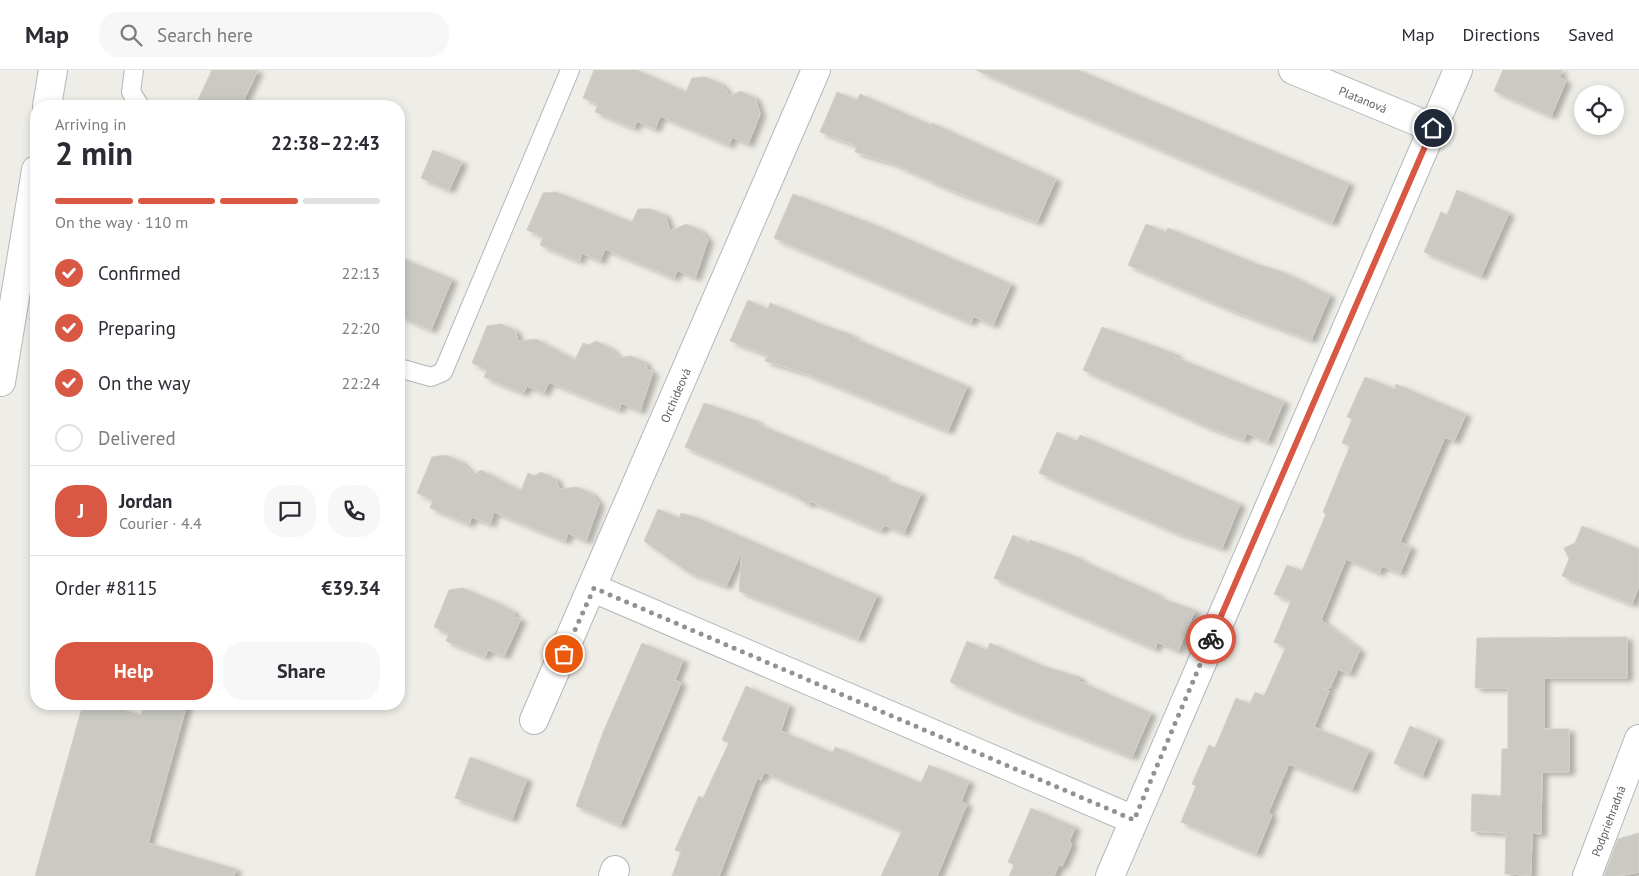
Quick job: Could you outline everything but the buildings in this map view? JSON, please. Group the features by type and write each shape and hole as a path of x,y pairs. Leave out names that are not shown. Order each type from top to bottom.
{"street":[{"path":"48,100 53,70"},
{"name":"Orchideová","path":"534,720 594,588 816,70"},
{"name":"Platanová","path":"1293,70 1433,128"},
{"path":"1110,876 1458,70"},
{"path":"1,382 30,206"},
{"path":"594,588 1134,820"},
{"name":"Podpriehradná","path":"1587,876 1639,739"}],"lane":[{"path":"134,70 131,92 136,100"},
{"path":"405,370 431,377 443,372 570,70"}],"way so far":[{"path":"564,654 594,588 1134,820 1211,639"}],"route":[{"path":"1211,639 1367,276 1433,128"}]}
